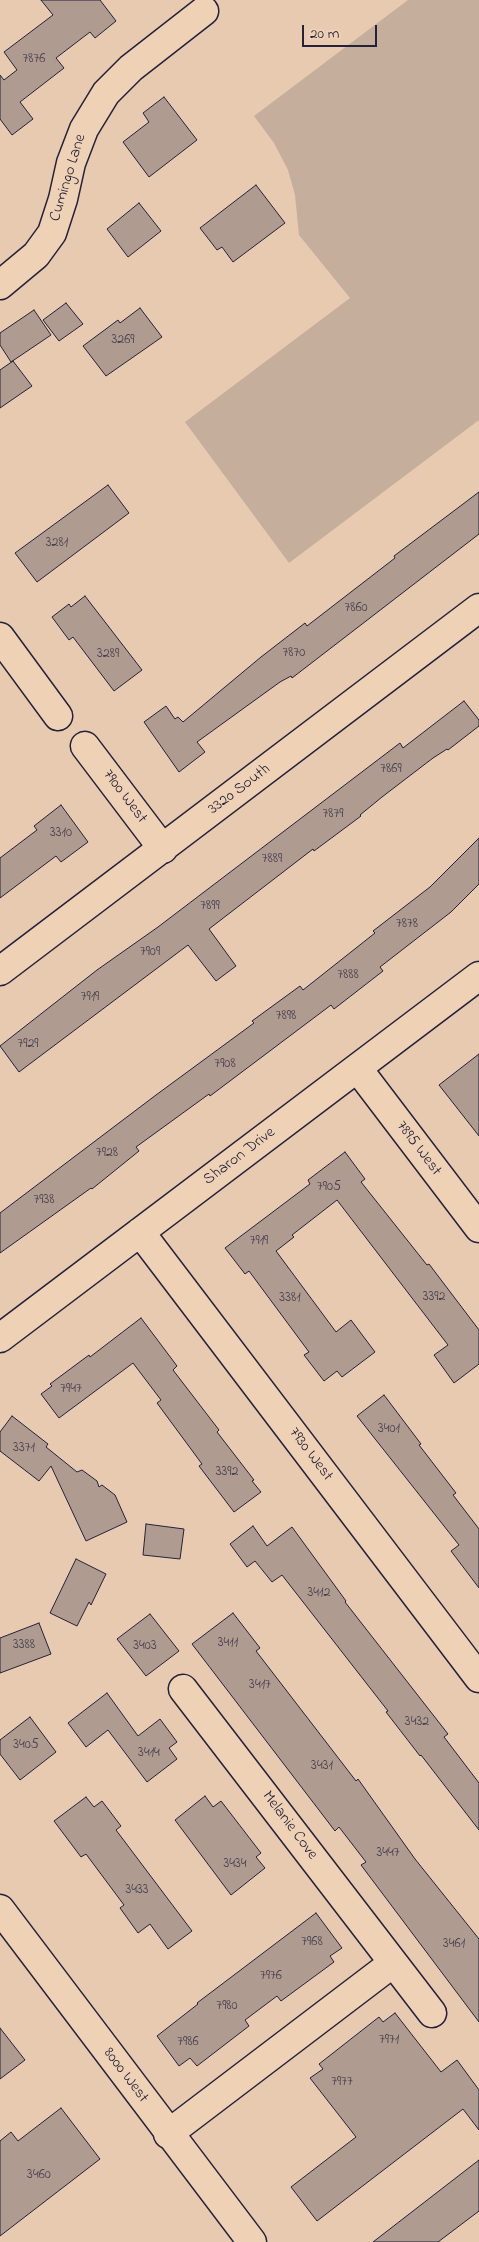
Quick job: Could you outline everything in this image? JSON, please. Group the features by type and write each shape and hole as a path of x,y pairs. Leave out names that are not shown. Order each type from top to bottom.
{"street":[{"name":"Cumingo Lane","path":"0,285 36,255 52,233 71,164 84,129 106,93 132,68 204,11"},
{"name":"3320 South","path":"0,971 479,608"},
{"path":"0,637 58,716"},
{"name":"7900 West","path":"85,746 163,848"},
{"name":"Sharon Drive","path":"0,1338 479,976"},
{"name":"7895 West","path":"358,1069 479,1228"},
{"name":"7930 West","path":"140,1232 479,1678"},
{"name":"Melanie Cove","path":"183,1689 432,2013"},
{"name":"8000 West","path":"0,1909 168,2134 252,2242"},
{"path":"168,2134 393,1963"}],"shaded area":[{"path":"408,0 479,0 479,420 289,563 185,422 350,298 299,235 295,195 288,170 274,143 254,116"}],"building":[{"path":"41,0 100,0 116,21 95,38 90,32 56,58 64,68 20,102 33,119 12,135 0,119 0,75 4,80 17,70 4,52 53,15"},
{"path":"164,97 197,140 149,177 123,142 149,122 143,113"},
{"path":"256,185 285,223 233,262 222,247 217,250 200,228"},
{"path":"139,203 161,231 128,257 107,229"},
{"path":"66,303 83,324 59,341 43,320"},
{"path":"140,308 162,337 106,376 83,346 118,320 120,323"},
{"path":"34,310 51,335 11,362 0,345 0,333"},
{"path":"13,361 32,386 0,408 0,370"},
{"path":"108,485 129,513 37,582 15,553"},
{"path":"479,492 479,534 292,678 291,676 280,682 197,742 205,752 179,772 144,722 166,706 175,719 178,717 183,722 261,657 305,623 307,626 395,558 394,556"},
{"path":"85,596 142,670 114,691 73,637 69,640 52,617 69,604 71,607"},
{"path":"464,701 479,720 479,726 448,750 433,758 382,797 361,816 314,851 313,849 209,929 236,966 216,981 188,945 19,1072 0,1046 97,970 158,927 400,743 403,748"},
{"path":"61,805 88,842 61,862 56,856 0,898 0,858 37,830 34,826"},
{"path":"479,838 479,884 451,912 380,967 383,971 334,1009 331,1005 210,1096 209,1094 136,1147 139,1151 92,1189 0,1253 0,1213 254,1023 252,1021 300,986 303,990 375,933 373,931 430,887"},
{"path":"479,1054 479,1136 439,1085"},
{"path":"345,1152 365,1179 361,1182 427,1265 429,1264 479,1330 479,1364 454,1383 434,1355 448,1345 337,1200 292,1235 294,1237 276,1251 336,1332 351,1320 375,1352 342,1377 337,1371 324,1381 304,1355 309,1352 249,1271 245,1274 225,1248 310,1184 308,1180"},
{"path":"141,1318 177,1366 173,1370 219,1430 217,1432 261,1492 234,1512 199,1466 202,1464 157,1403 161,1400 133,1363 59,1418 41,1394 52,1386 50,1384 89,1355 90,1357"},
{"path":"384,1395 456,1493 453,1495 479,1529 479,1588 451,1551 459,1545 357,1416"},
{"path":"12,1416 48,1444 46,1447 77,1472 82,1470 97,1481 99,1487 102,1485 115,1495 127,1522 86,1541 51,1466 39,1481 0,1451 0,1432"},
{"path":"146,1524 184,1529 180,1559 143,1555"},
{"path":"253,1526 267,1546 292,1527 345,1602 448,1734 444,1737 479,1783 479,1830 282,1575 272,1582 255,1561 247,1567 230,1544"},
{"path":"76,1559 106,1574 91,1605 89,1602 77,1626 50,1613"},
{"path":"233,1613 260,1648 256,1651 356,1781 358,1779 415,1859 479,1939 479,2022 361,1865 366,1862 339,1827 335,1831 192,1644"},
{"path":"150,1614 179,1651 146,1676 117,1639"},
{"path":"39,1623 51,1654 0,1673 0,1638"},
{"path":"107,1693 138,1736 160,1719 177,1742 169,1748 177,1759 147,1782 108,1730 86,1747 68,1723"},
{"path":"30,1717 56,1752 20,1780 0,1754 0,1740"},
{"path":"205,1796 213,1807 221,1801 261,1853 256,1857 265,1868 231,1895 175,1820"},
{"path":"86,1797 94,1807 102,1801 121,1826 116,1830 192,1931 168,1949 150,1924 138,1933 120,1908 124,1905 86,1854 81,1857 54,1821"},
{"path":"316,1913 342,1948 330,1956 334,1962 281,2001 277,1996 245,2020 249,2026 197,2066 190,2058 179,2066 157,2036 197,2003"},
{"path":"395,2013 441,2072 457,2060 479,2090 479,2130 463,2109 317,2221 291,2187 356,2137 310,2078 323,2069 319,2064 379,2017 383,2022"},
{"path":"0,2028 25,2060 0,2079"},
{"path":"61,2108 100,2159 0,2236 0,2141 11,2132 18,2141"},
{"path":"479,2160 479,2211 438,2242 373,2242"}]}
